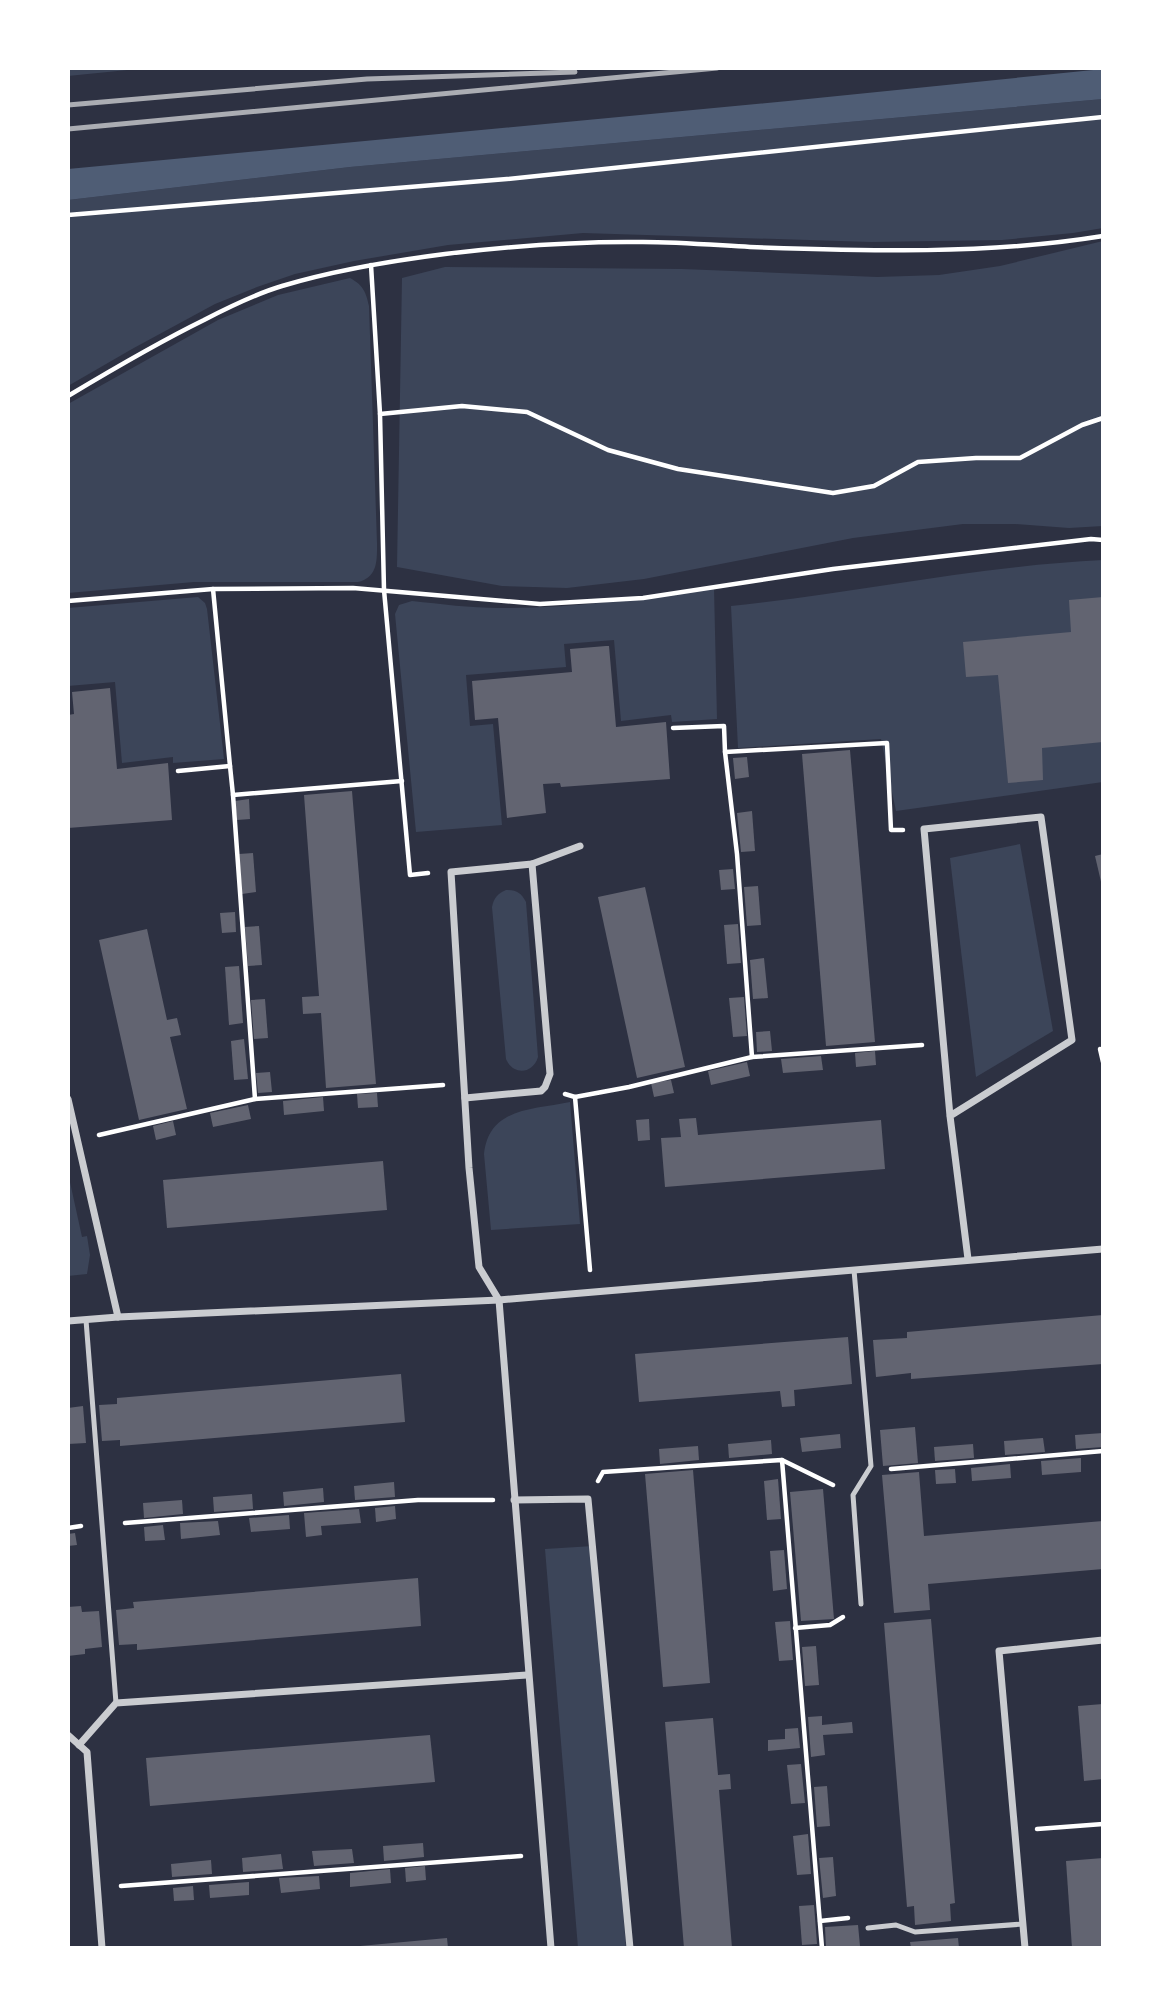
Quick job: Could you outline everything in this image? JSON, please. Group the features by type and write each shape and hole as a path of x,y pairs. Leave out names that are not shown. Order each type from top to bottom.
{"street":[{"path":"950,1116 1072,1040 1041,817 925,830 950,1116 968,1259"},
{"path":"551,1948 499,1300 479,1267 469,1168 451,872 532,864 580,846"},
{"path":"465,1098 541,1091 550,1074 532,864"},
{"path":"68,1098 118,1317"},
{"path":"68,1321 499,1300 1103,1249"},
{"path":"514,1500 588,1499 630,1948"},
{"path":"1025,1948 999,1651 1103,1640"},
{"path":"79,1745 116,1703 527,1675"},
{"path":"68,1735 87,1752 102,1948"}],"lane":[{"path":"854,1270 871,1466 853,1495 861,1604"},
{"path":"86,1320 116,1703"},
{"path":"868,1928 896,1925 915,1932 1023,1924"}],"path":[{"path":"68,215 507,179 1103,117"},
{"path":"68,396 177,333 241,301 281,286 371,265 478,250 580,242 939,251 1002,248 1103,236"},
{"path":"371,265 380,414 384,590 410,874 451,872"},
{"path":"380,414 462,406 527,411 608,450 678,470 833,493 874,486 918,462 1020,458 1082,425 1103,418"},
{"path":"68,601 213,589 353,588 540,604 643,598 833,569 1091,539 1103,540"},
{"path":"213,589 233,795 255,1099"},
{"path":"673,728 724,726 737,854 752,1057"},
{"path":"725,752 887,743 891,830 925,830"},
{"path":"178,771 230,766"},
{"path":"233,795 402,781"},
{"path":"545,1087 575,1097 629,1087 752,1057 944,1044"},
{"path":"1100,1049 1103,1062"},
{"path":"78,1140 255,1099 464,1083"},
{"path":"575,1097 592,1292"},
{"path":"871,1466 883,1469 1103,1451"},
{"path":"588,1499 603,1472 782,1460 853,1495"},
{"path":"782,1460 822,1948"},
{"path":"68,1528 418,1500 514,1500"},
{"path":"795,1628 830,1625 861,1604"},
{"path":"1015,1831 1103,1824"},
{"path":"97,1888 543,1854"}],"shaded area":[{"path":"68,68 147,68 68,76"},
{"path":"1103,69 1103,99 350,167 68,200 68,169"},
{"path":"1103,99 1103,228 1002,240 871,242 583,233 448,245 354,261 295,274 257,287 215,304 68,386 68,200 350,167"},
{"path":"1103,241 1103,526 1069,528 963,524 853,538 644,579 567,588 502,586 397,567 402,278 445,267 682,269 877,277 939,275 1000,266"},
{"path":"350,278 363,289 369,306 377,543 373,572 365,580 358,582 194,582 68,593 68,404 218,320 278,295"},
{"path":"1103,560 1103,782 896,811 881,739 738,748 731,606 1010,568"},
{"path":"714,588 717,719 672,722 671,715 621,721 614,640 564,644 566,667 466,675 470,726 493,724 502,825 416,832 395,614 399,605 412,601 488,608 553,607"},
{"path":"198,597 207,609 224,759 173,763 173,757 122,763 115,682 68,686 68,608"},
{"path":"1020,844 1053,1031 976,1077 950,858"},
{"path":"506,890 518,893 526,902 538,1057 532,1067 523,1071 513,1068 506,1059 492,907 496,897"},
{"path":"570,1102 580,1224 491,1230 484,1154 494,1127 515,1113"},
{"path":"68,1173 82,1237 87,1236 90,1255 87,1274 68,1276"},
{"path":"593,1546 626,1948 578,1948 545,1549"}],"building":[{"path":"1103,597 1103,742 1042,748 1043,780 1008,783 998,675 966,677 963,642 1071,632 1069,600"},
{"path":"609,646 616,727 666,722 670,779 561,787 560,783 543,784 546,813 507,818 498,718 475,720 472,681 572,672 570,649"},
{"path":"110,688 117,769 168,763 172,820 68,828 68,715 74,714 72,692"},
{"path":"850,750 875,1042 826,1046 802,754"},
{"path":"747,757 749,777 735,779 733,758"},
{"path":"352,791 376,1084 326,1088 321,1013 303,1014 302,997 319,996 304,795"},
{"path":"249,799 250,819 237,820 235,801"},
{"path":"752,811 755,851 741,852 737,813"},
{"path":"253,853 256,892 242,894 239,854"},
{"path":"1103,854 1103,886 1102,886 1095,856"},
{"path":"733,869 735,889 721,890 719,870"},
{"path":"758,886 761,925 747,926 744,887"},
{"path":"645,887 685,1067 637,1078 598,897"},
{"path":"235,912 236,932 222,933 220,913"},
{"path":"738,924 741,963 727,964 724,925"},
{"path":"259,926 262,965 248,966 245,927"},
{"path":"147,929 167,1020 177,1018 181,1035 170,1037 187,1109 139,1120 99,940"},
{"path":"764,958 768,998 753,999 750,960"},
{"path":"239,966 243,1023 229,1025 225,967"},
{"path":"744,997 747,1036 733,1037 729,998"},
{"path":"265,999 268,1038 254,1039 251,1000"},
{"path":"770,1031 772,1051 757,1052 756,1032"},
{"path":"244,1039 248,1079 234,1080 231,1041"},
{"path":"875,1051 876,1065 856,1067 855,1053"},
{"path":"821,1056 823,1070 783,1073 781,1059"},
{"path":"747,1062 750,1076 711,1085 708,1071"},
{"path":"270,1072 272,1092 258,1093 256,1073"},
{"path":"671,1080 674,1093 654,1097 651,1083"},
{"path":"377,1093 378,1107 358,1108 357,1094"},
{"path":"323,1097 324,1111 284,1115 283,1101"},
{"path":"248,1105 251,1119 213,1127 210,1113"},
{"path":"696,1118 698,1135 881,1120 885,1169 665,1187 661,1138 681,1137 679,1119"},
{"path":"649,1119 650,1140 638,1141 636,1120"},
{"path":"173,1121 176,1135 156,1140 153,1126"},
{"path":"383,1161 387,1210 167,1228 163,1180"},
{"path":"1103,1315 1103,1364 911,1379 911,1373 876,1377 873,1340 907,1338 907,1332"},
{"path":"848,1337 852,1384 794,1390 795,1406 782,1407 780,1391 639,1402 635,1354"},
{"path":"401,1374 405,1422 120,1446 120,1440 102,1441 99,1405 117,1404 117,1398"},
{"path":"83,1406 86,1443 68,1444 68,1408"},
{"path":"915,1427 918,1463 883,1466 880,1430"},
{"path":"1103,1433 1103,1447 1076,1449 1075,1435"},
{"path":"840,1434 841,1448 802,1452 800,1438"},
{"path":"1043,1438 1045,1452 1005,1455 1004,1441"},
{"path":"771,1440 772,1454 729,1458 728,1444"},
{"path":"973,1444 974,1458 935,1461 934,1447"},
{"path":"698,1446 699,1460 660,1464 659,1449"},
{"path":"1081,1458 1081,1472 1042,1475 1041,1461"},
{"path":"1010,1464 1011,1478 972,1481 971,1468"},
{"path":"955,1469 956,1483 936,1484 935,1470"},
{"path":"693,1470 710,1683 663,1687 645,1474"},
{"path":"919,1472 924,1536 1103,1521 1103,1569 928,1584 930,1610 894,1613 882,1475"},
{"path":"778,1479 781,1519 767,1520 764,1481"},
{"path":"394,1482 395,1497 355,1500 354,1486"},
{"path":"323,1488 324,1502 284,1506 283,1492"},
{"path":"823,1489 834,1619 801,1621 790,1492"},
{"path":"252,1494 253,1509 214,1512 213,1497"},
{"path":"182,1500 183,1514 144,1518 143,1503"},
{"path":"395,1506 396,1519 376,1522 375,1508"},
{"path":"359,1509 361,1523 321,1526 322,1535 306,1537 304,1513"},
{"path":"289,1515 290,1529 251,1532 249,1518"},
{"path":"218,1521 220,1535 181,1539 180,1523"},
{"path":"163,1525 165,1540 145,1541 144,1527"},
{"path":"75,1533 77,1545 68,1546 68,1534"},
{"path":"784,1550 787,1589 773,1591 770,1551"},
{"path":"418,1578 421,1626 137,1650 137,1644 119,1645 116,1610 134,1608 133,1602"},
{"path":"81,1606 82,1612 99,1611 102,1647 85,1649 85,1654 68,1656 68,1607"},
{"path":"931,1619 955,1903 950,1904 951,1921 915,1925 914,1906 907,1907 884,1623"},
{"path":"790,1621 793,1660 779,1661 775,1622"},
{"path":"816,1646 819,1685 805,1686 802,1647"},
{"path":"1103,1704 1103,1779 1084,1781 1078,1706"},
{"path":"822,1716 822,1725 852,1722 853,1733 823,1735 825,1755 811,1757 808,1717"},
{"path":"713,1718 718,1775 730,1774 731,1789 719,1790 732,1948 684,1948 665,1722"},
{"path":"798,1728 800,1748 768,1751 768,1740 785,1739 785,1729"},
{"path":"430,1735 435,1782 150,1806 146,1758"},
{"path":"801,1764 805,1803 791,1804 787,1765"},
{"path":"827,1786 830,1826 817,1827 814,1787"},
{"path":"808,1834 811,1874 797,1875 793,1836"},
{"path":"423,1843 424,1857 384,1861 383,1846"},
{"path":"352,1849 354,1863 314,1866 312,1851"},
{"path":"281,1854 283,1869 243,1872 242,1858"},
{"path":"833,1857 836,1896 823,1898 819,1858"},
{"path":"1103,1858 1103,1948 1072,1948 1066,1861"},
{"path":"211,1860 212,1874 172,1877 171,1864"},
{"path":"425,1866 426,1880 406,1882 405,1868"},
{"path":"390,1869 391,1883 350,1887 350,1873"},
{"path":"319,1876 320,1889 281,1893 279,1878"},
{"path":"249,1882 249,1895 210,1898 209,1885"},
{"path":"193,1886 194,1900 174,1901 173,1888"},
{"path":"814,1905 817,1944 802,1945 799,1906"},
{"path":"858,1925 860,1946 826,1948 825,1927"},
{"path":"447,1938 448,1948 360,1948 360,1946"},
{"path":"958,1938 959,1948 911,1948 910,1942"}],"railway":[{"path":"68,129 717,68"},
{"path":"68,105 367,79 575,72"}]}
